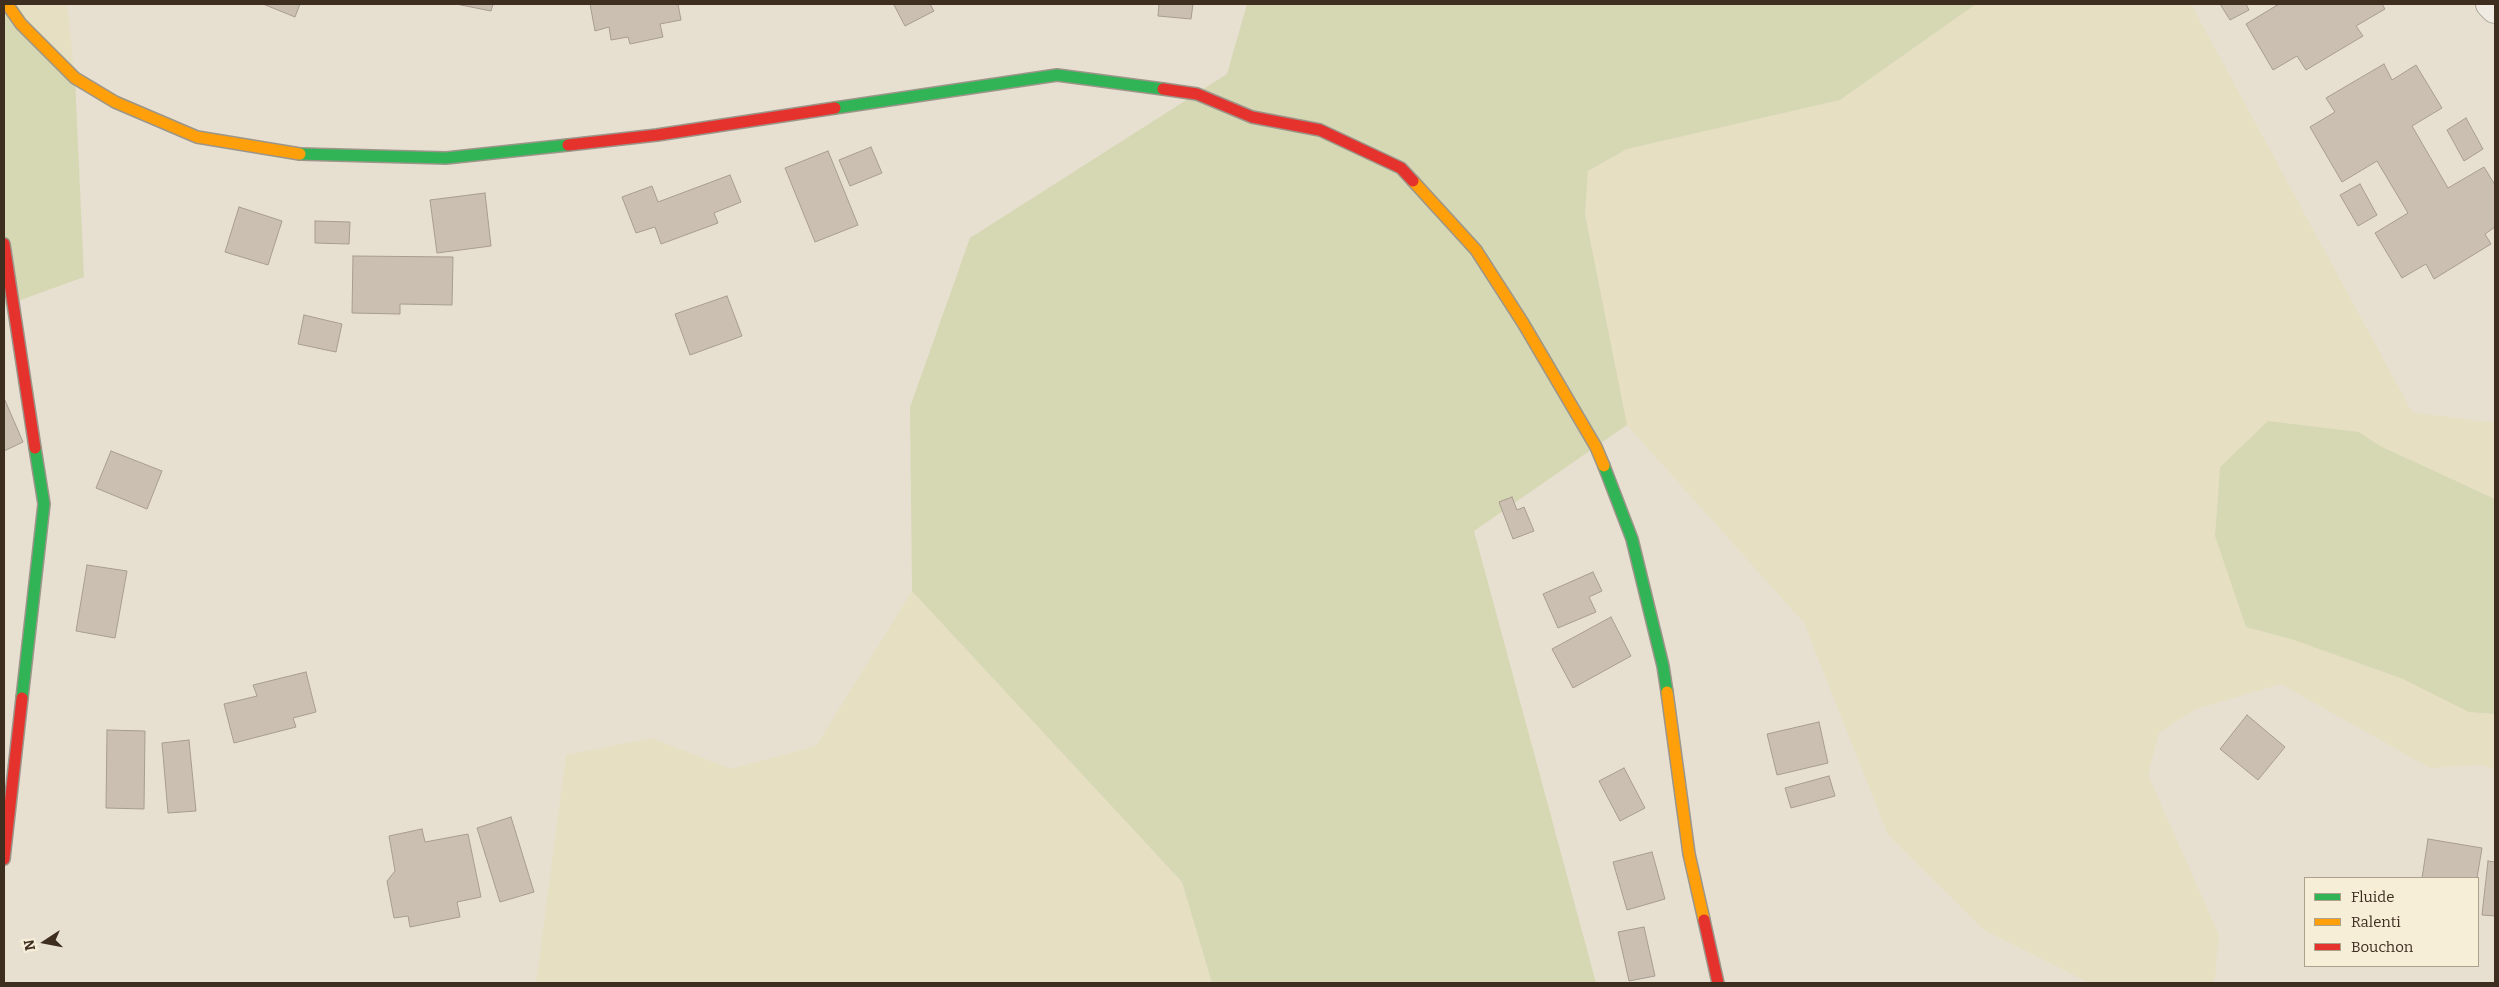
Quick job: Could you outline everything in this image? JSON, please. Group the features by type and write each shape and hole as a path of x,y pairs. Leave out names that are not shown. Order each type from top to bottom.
{"street":[{"path":"7,4 21,24 75,78 115,102 197,137 312,156 446,158 494,153 657,135 1058,75 1197,94 1252,117 1320,130 1401,168 1476,250 1524,323 1596,447 1625,521 1632,539 1663,666 1688,854 1718,983"},
{"path":"2490,4 2495,9"},
{"path":"4,244 44,504 4,859"}],"shaded area":[{"path":"7,4 67,4 75,78"},
{"path":"1976,4 2191,4 2412,412 2495,423 2495,499 2380,446 2359,432 2268,421 2220,467 2215,536 2246,627 2294,640 2403,679 2469,712 2495,714 2495,770 2483,765 2430,768 2281,684 2196,709 2159,733 2148,775 2219,935 2215,978 2211,983 2090,983 1984,930 1888,835 1804,623 1627,425 1585,213 1588,171 1627,149 1840,100"},
{"path":"912,591 1182,882 1212,983 536,983 566,755 652,738 731,769 816,746"}],"green space":[{"path":"4,4 75,78 84,277 4,306"},
{"path":"1247,4 1976,4 1840,100 1627,149 1588,171 1585,214 1627,425 1474,531 1596,983 1212,983 1182,882 912,591 910,407 970,238 1227,74"},
{"path":"2268,421 2359,432 2380,446 2495,499 2495,714 2469,712 2403,679 2294,640 2246,627 2215,536 2220,467"}],"building":[{"path":"263,4 300,4 295,17"},
{"path":"456,4 493,4 491,11"},
{"path":"590,4 678,4 681,20 660,24 663,37 630,44 628,37 611,40 609,27 595,31"},
{"path":"930,4 934,11 905,26 894,5"},
{"path":"1159,4 1193,4 1191,19 1158,16"},
{"path":"2220,4 2246,4 2249,10 2230,20"},
{"path":"2279,4 2382,4 2385,9 2356,26 2363,36 2306,70 2297,56 2273,70 2246,24"},
{"path":"2384,64 2392,80 2416,65 2442,108 2412,126 2448,188 2484,167 2495,185 2495,227 2485,234 2491,244 2434,279 2426,264 2402,278 2375,233 2408,213 2377,161 2342,182 2310,127 2335,112 2326,98"},
{"path":"2466,118 2483,149 2464,161 2447,130"},
{"path":"871,147 882,173 850,186 839,160"},
{"path":"828,151 858,225 815,242 785,168"},
{"path":"730,175 741,202 714,213 718,223 661,244 655,227 636,233 622,197 652,186 658,202"},
{"path":"2360,184 2377,215 2358,226 2340,195"},
{"path":"485,193 491,246 437,253 430,200"},
{"path":"239,207 282,221 268,265 225,252"},
{"path":"315,221 350,222 349,244 315,243"},
{"path":"353,256 453,257 452,305 400,304 400,314 352,313"},
{"path":"727,296 742,336 690,355 675,314"},
{"path":"304,315 342,324 336,352 298,344"},
{"path":"4,398 23,442 4,451"},
{"path":"111,451 162,471 147,509 96,488"},
{"path":"1512,497 1517,510 1524,507 1534,531 1513,539 1499,502"},
{"path":"87,565 127,571 115,638 76,631"},
{"path":"1593,572 1602,591 1589,597 1596,612 1558,628 1543,594"},
{"path":"1611,617 1631,656 1573,688 1552,649"},
{"path":"306,672 316,712 293,718 296,727 234,743 224,704 257,696 253,685"},
{"path":"2247,715 2285,747 2258,780 2220,749"},
{"path":"1819,722 1828,763 1777,775 1767,734"},
{"path":"107,730 145,731 144,809 106,808"},
{"path":"189,740 196,811 168,813 162,743"},
{"path":"1624,768 1645,808 1620,821 1599,781"},
{"path":"1829,776 1835,796 1791,808 1785,788"},
{"path":"511,817 534,892 500,902 477,828"},
{"path":"422,829 425,842 468,834 481,897 457,902 460,917 410,927 408,916 394,918 387,881 395,871 389,836"},
{"path":"2428,839 2482,848 2477,877 2422,877"},
{"path":"1652,852 1665,899 1627,910 1613,862"},
{"path":"2488,861 2495,862 2495,916 2482,915"},
{"path":"1644,927 1655,976 1629,981 1618,932"}],"traffic: fast":[{"path":"835,108 1057,75 1163,89"},
{"path":"300,154 446,158 568,145"},
{"path":"22,698 44,504 35,448"},
{"path":"1604,466 1632,539 1663,666 1667,692"}],"traffic: slow":[{"path":"7,4 21,24 75,78 115,102 197,137 300,154"},
{"path":"1413,181 1476,250 1523,323 1596,447 1604,466"},
{"path":"1667,692 1689,854 1704,920"}],"traffic: jam":[{"path":"1163,89 1197,94 1252,117 1320,130 1401,168 1413,181"},
{"path":"568,145 657,135 835,108"},
{"path":"4,244 35,448"},
{"path":"4,859 22,698"},
{"path":"1704,920 1718,983"}]}
